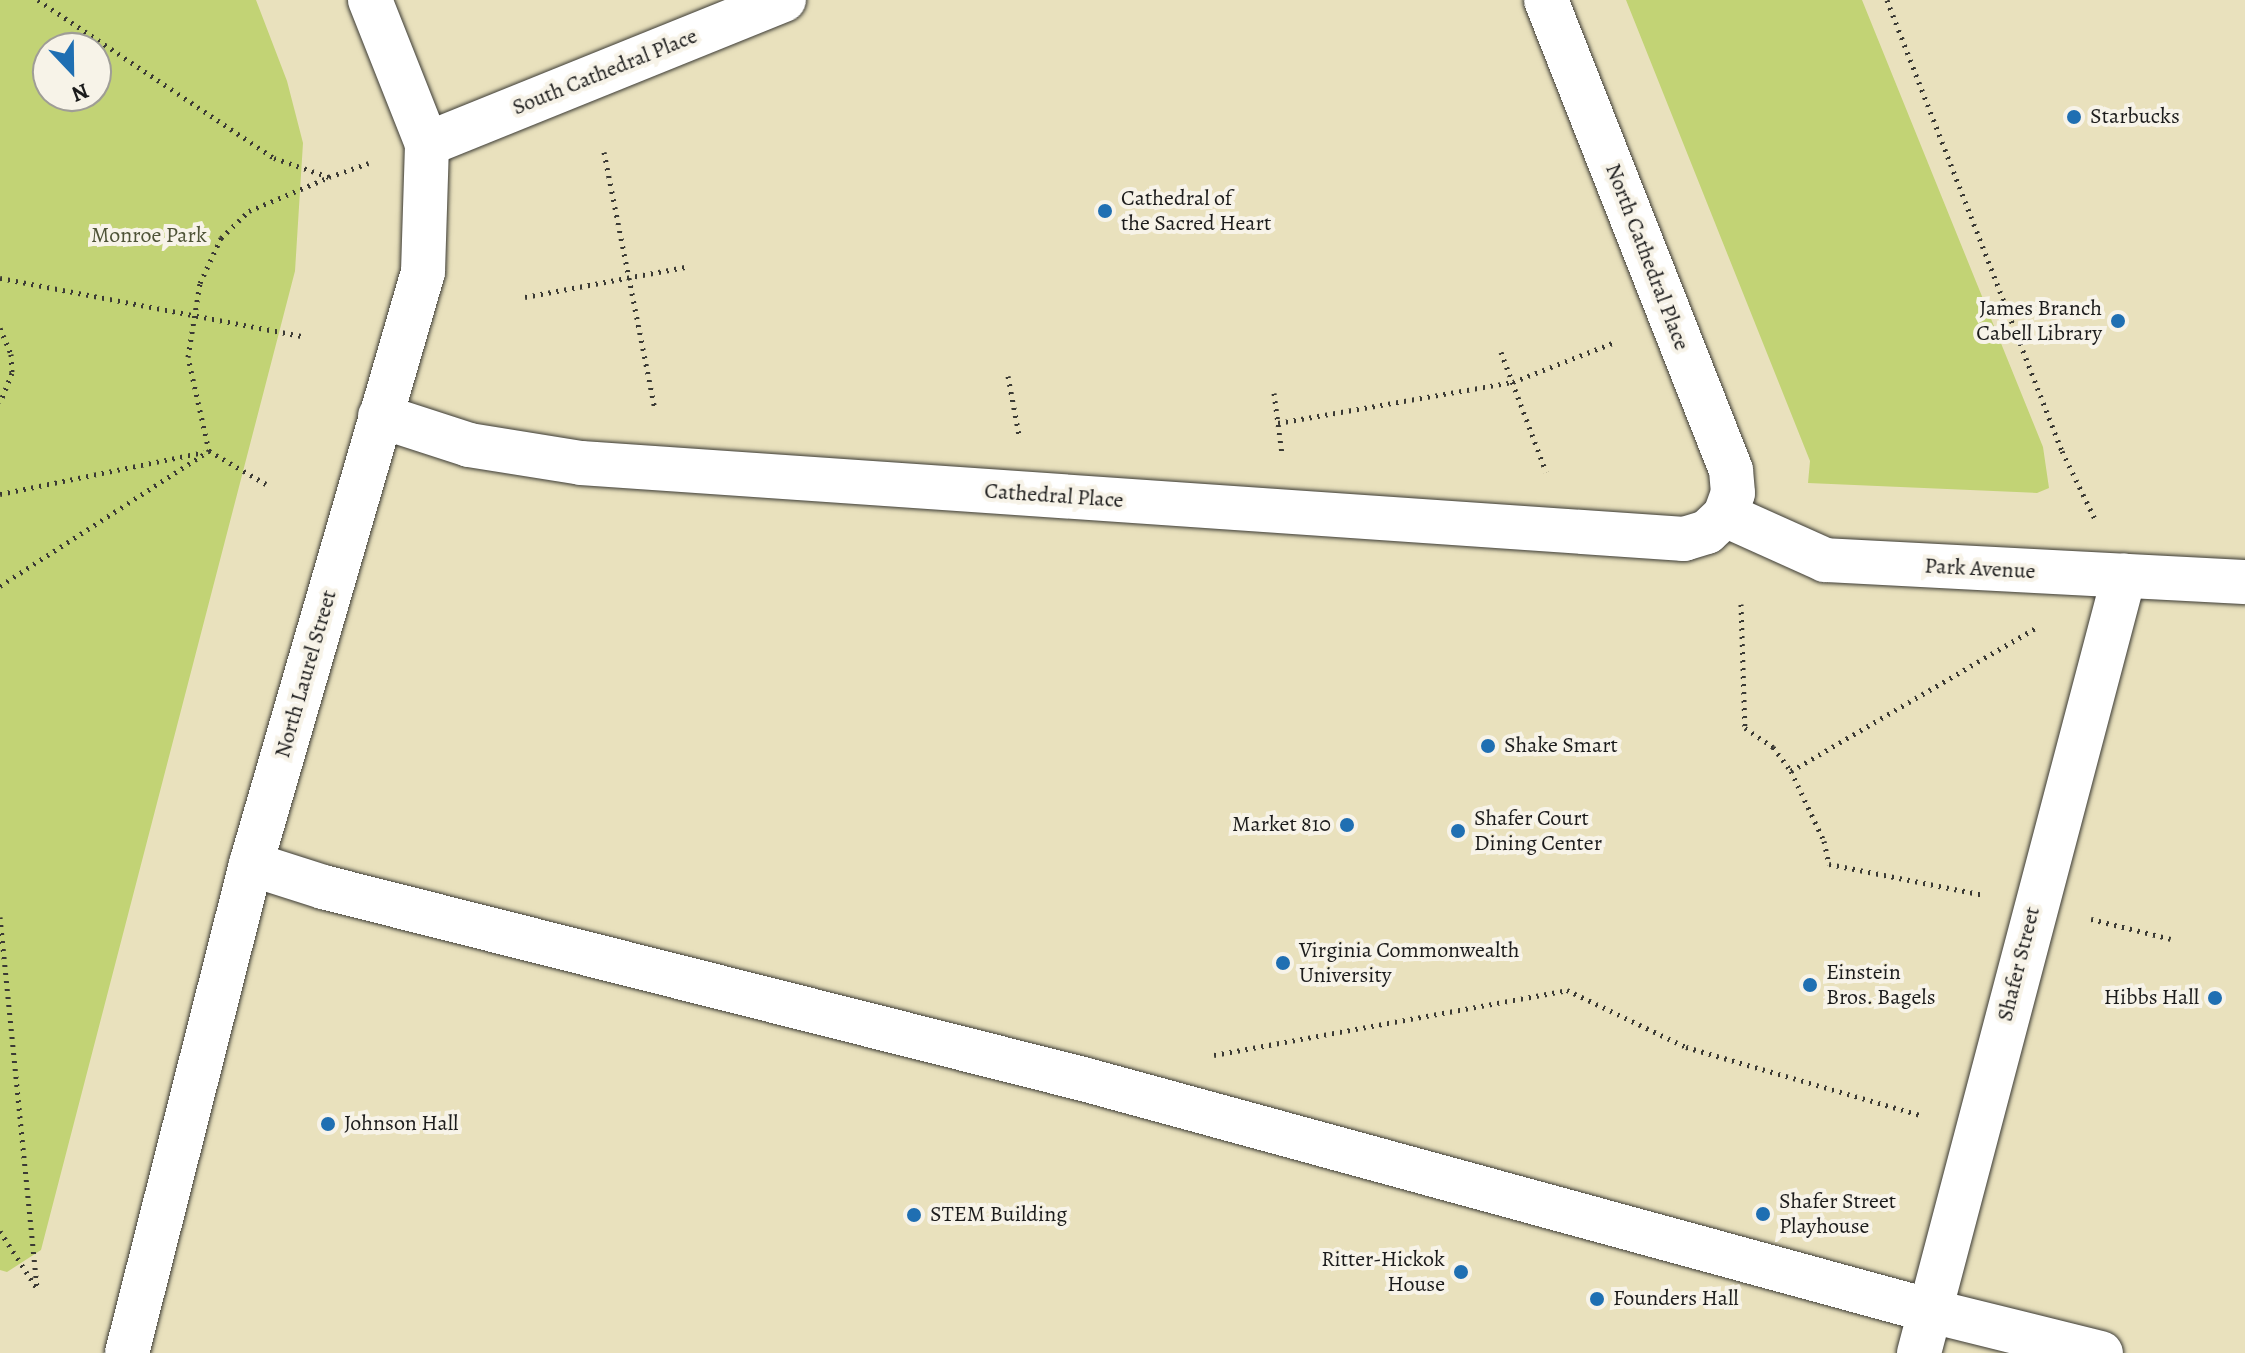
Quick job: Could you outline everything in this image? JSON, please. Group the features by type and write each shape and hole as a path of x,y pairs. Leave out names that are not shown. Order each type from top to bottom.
{"street":[{"name":"North Laurel Street","path":"127,1353 251,864 423,272 427,144 370,0"},
{"name":"South Cathedral Place","path":"427,144 784,0"},
{"name":"North Cathedral Place","path":"1546,0 1731,470 1733,493 1725,515"},
{"name":"Cathedral Place","path":"380,416 469,445 596,464 1684,539 1707,532 1725,515"},
{"name":"Park Avenue","path":"1725,515 1825,560 2245,582"},
{"name":"Shafer Street","path":"1919,1353 2034,905 2124,576"},
{"path":"251,864 338,891 1083,1079 1931,1311 2101,1353"}],"path":[{"path":"38,0 274,158 329,177"},
{"path":"1887,0 2062,451"},
{"path":"209,451 188,357 200,283 221,238 249,211 277,196 427,144"},
{"path":"604,152 655,409"},
{"path":"525,297 685,267"},
{"path":"0,278 305,337"},
{"path":"0,328 11,354 12,373 0,403"},
{"path":"1278,423 1513,382 1615,342"},
{"path":"1501,352 1546,472"},
{"path":"1008,376 1019,435"},
{"path":"1274,393 1282,454"},
{"path":"0,586 209,451"},
{"path":"0,494 209,451 266,484"},
{"path":"1741,604 1745,728 1773,747 1791,771 1816,821 1829,864 2034,905 2171,939"},
{"path":"1791,771 2048,621"},
{"path":"0,917 37,1288 0,1231"},
{"path":"1208,1056 1567,990 1686,1047 1976,1131"}],"green space":[{"name":"Monroe Park","path":"0,0 256,0 287,81 303,143 295,271 41,1250 7,1272 0,1270"},
{"path":"1626,0 1862,0 2043,447 2049,488 2037,493 1808,483 1810,461"}],"place":[{"name":"Starbucks","path":"2074,117"},
{"name":"Cathedral of the Sacred Heart","path":"1105,211"},
{"name":"James Branch Cabell Library","path":"2118,321"},
{"name":"Shake Smart","path":"1488,746"},
{"name":"Market 810","path":"1347,825"},
{"name":"Shafer Court Dining Center","path":"1458,831"},
{"name":"Virginia Commonwealth University","path":"1283,963"},
{"name":"Einstein Bros. Bagels","path":"1810,985"},
{"name":"Hibbs Hall","path":"2215,998"},
{"name":"Johnson Hall","path":"328,1124"},
{"name":"Shafer Street Playhouse","path":"1763,1214"},
{"name":"STEM Building","path":"914,1215"},
{"name":"Ritter-Hickok House","path":"1461,1272"},
{"name":"Founders Hall","path":"1597,1299"}]}
